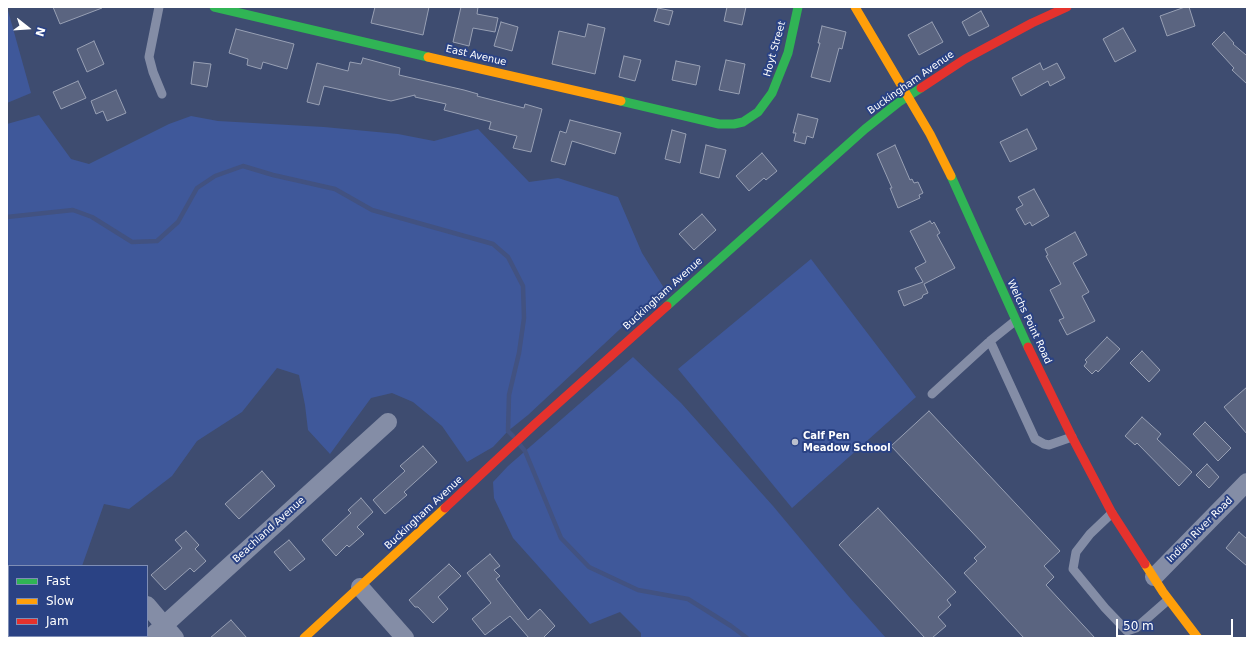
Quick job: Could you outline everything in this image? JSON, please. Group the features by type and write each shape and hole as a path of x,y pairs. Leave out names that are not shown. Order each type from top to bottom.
{"street":[{"name":"East Avenue","path":"214,7 719,124 734,124"},
{"name":"Hoyt Street","path":"734,124 742,122 758,112 772,93 788,53 798,7"},
{"name":"Welchs Point Road","path":"855,7 942,156 1015,321 1072,437 1112,513 1193,636"},
{"name":"Buckingham Avenue","path":"304,638 536,424 881,116 965,59 1067,7"},
{"name":"Beachland Avenue","path":"150,638 170,632 388,422"},
{"name":"Indian River Road","path":"1154,577 1247,482"},
{"path":"360,587 405,638"},
{"path":"148,606 170,632"}],"lane":[{"path":"159,7 149,57 162,94"},
{"path":"932,394 990,341 1015,321"},
{"path":"990,341 1035,439 1044,444 1049,444 1072,437"},
{"path":"1112,513 1090,534 1076,552 1073,569 1105,608 1127,631 1136,628 1168,600"}],"shaded area":[{"path":"7,7 31,93 7,103"},
{"path":"39,115 71,159 89,164 169,124 191,116 218,121 324,127 398,134 434,141 478,129 529,182 558,178 618,197 642,253 664,288 528,415 508,431 493,447 467,462 442,426 413,402 392,393 371,398 330,454 308,430 299,375 277,368 242,412 197,441 172,476 129,509 104,504 82,565 8,565 8,637 80,638 7,638 7,124"},
{"path":"811,259 916,397 792,508 678,369"},
{"path":"633,357 681,403 773,506 850,598 886,638 641,638 641,633 620,612 590,624 513,538 494,498 493,482 508,466"}],"building":[{"path":"53,7 102,7 102,8 60,24"},
{"path":"375,7 429,7 423,35 371,23"},
{"path":"461,7 478,7 477,14 498,18 495,32 473,28 469,46 453,42"},
{"path":"727,7 746,7 742,25 724,21"},
{"path":"1189,7 1195,26 1167,36 1160,16"},
{"path":"658,8 673,11 669,25 654,21"},
{"path":"981,11 989,26 969,36 962,22"},
{"path":"501,22 518,27 512,51 494,46"},
{"path":"932,22 943,42 919,55 908,35"},
{"path":"588,24 605,28 595,74 552,64 559,31 585,37"},
{"path":"822,26 846,32 842,49 839,48 830,82 811,77 820,43 818,43"},
{"path":"1123,28 1136,51 1115,62 1103,39"},
{"path":"236,29 294,44 287,69 263,62 261,69 247,65 248,59 229,53"},
{"path":"1224,32 1234,43 1233,44 1246,55 1247,54 1247,84 1232,70 1234,68 1212,44"},
{"path":"94,41 104,64 87,72 77,49"},
{"path":"624,56 641,60 635,81 619,77"},
{"path":"363,58 400,68 399,75 464,90 478,94 477,96 524,108 525,104 542,109 531,152 513,148 517,136 489,129 491,122 444,110 446,104 415,97 415,95 391,101 324,86 319,105 307,102 317,63 348,71 350,62 361,64"},
{"path":"726,60 745,64 739,94 719,90"},
{"path":"676,61 700,66 696,85 672,80"},
{"path":"194,62 211,64 207,87 191,84"},
{"path":"1040,63 1043,70 1057,63 1065,78 1050,86 1048,81 1021,96 1012,78"},
{"path":"78,81 86,98 61,109 53,92"},
{"path":"116,90 126,113 107,121 103,111 96,114 91,101"},
{"path":"798,114 818,119 813,138 807,136 805,144 794,141 796,133 793,133"},
{"path":"570,120 621,133 615,154 572,141 565,165 551,161 560,131 566,133"},
{"path":"1027,129 1037,149 1010,162 1000,142"},
{"path":"672,130 686,134 680,163 665,159"},
{"path":"706,145 726,150 719,178 700,173"},
{"path":"895,145 910,180 912,179 914,183 918,182 923,193 919,195 920,198 898,208 890,188 892,188 877,154"},
{"path":"762,153 777,171 766,180 764,178 749,191 736,176"},
{"path":"1034,189 1049,216 1032,226 1030,222 1025,225 1016,209 1023,205 1018,197"},
{"path":"702,214 716,230 694,250 679,234"},
{"path":"930,221 932,224 934,222 940,233 937,235 955,268 924,284 928,293 923,295 922,298 904,306 898,291 923,282 915,268 926,262 910,231"},
{"path":"1075,232 1087,255 1073,263 1089,292 1082,296 1095,321 1067,335 1059,320 1064,318 1050,290 1061,284 1046,256 1048,255 1045,249"},
{"path":"1107,337 1120,349 1098,372 1096,370 1092,374 1084,366 1087,362 1085,360"},
{"path":"1142,351 1160,370 1149,382 1130,363"},
{"path":"1247,387 1247,434 1224,407"},
{"path":"929,411 1060,551 1044,566 1054,577 1046,585 1095,638 1024,638 964,573 977,561 974,558 986,547 891,446"},
{"path":"1142,417 1161,434 1157,439 1192,472 1179,486 1137,443 1135,445 1125,436"},
{"path":"1205,422 1231,448 1218,461 1193,434"},
{"path":"423,446 437,462 404,492 407,495 385,514 373,500 405,471 400,466"},
{"path":"1207,464 1219,477 1209,488 1196,475"},
{"path":"262,471 275,486 239,519 225,504"},
{"path":"361,498 373,512 357,527 364,534 349,547 347,545 336,556 322,540 351,513 348,510"},
{"path":"878,508 956,592 947,600 951,605 938,617 946,626 932,638 925,638 839,545"},
{"path":"186,531 199,545 195,549 206,561 194,572 190,568 165,590 151,575 182,548 175,540"},
{"path":"1239,532 1247,539 1247,566 1226,548"},
{"path":"289,540 305,559 290,571 274,552"},
{"path":"490,554 500,566 494,570 500,576 496,579 528,620 540,609 555,626 543,638 529,638 510,616 485,635 472,619 491,603 467,573"},
{"path":"449,564 461,576 438,597 448,609 433,623 409,600"},
{"path":"231,620 247,638 210,638"}],"waterway":[{"path":"7,217 73,210 92,217 132,242 157,241 178,222 197,188 215,176 243,166 273,175 335,189 372,210 493,244 508,257 523,286 524,318 519,353 509,395 508,431 513,436"},
{"path":"520,445 525,451 561,538 589,567 638,590 688,599 747,638"}],"traffic: fast":[{"path":"214,7 428,57"},
{"path":"621,101 719,124 734,124 743,122 758,112 772,93 788,53 798,7"},
{"path":"667,306 865,129 899,102 921,88"},
{"path":"951,176 1028,347"}],"traffic: slow":[{"path":"855,7 930,134 951,176"},
{"path":"428,57 621,101"},
{"path":"304,638 445,508"},
{"path":"1145,564 1163,592 1198,638"}],"traffic: jam":[{"path":"921,88 965,59 1032,23 1067,7"},
{"path":"445,508 535,424 667,306"},
{"path":"1028,347 1072,437 1112,513 1145,564"}],"place":[{"name":"Calf Pen Meadow School","path":"795,442"}]}
